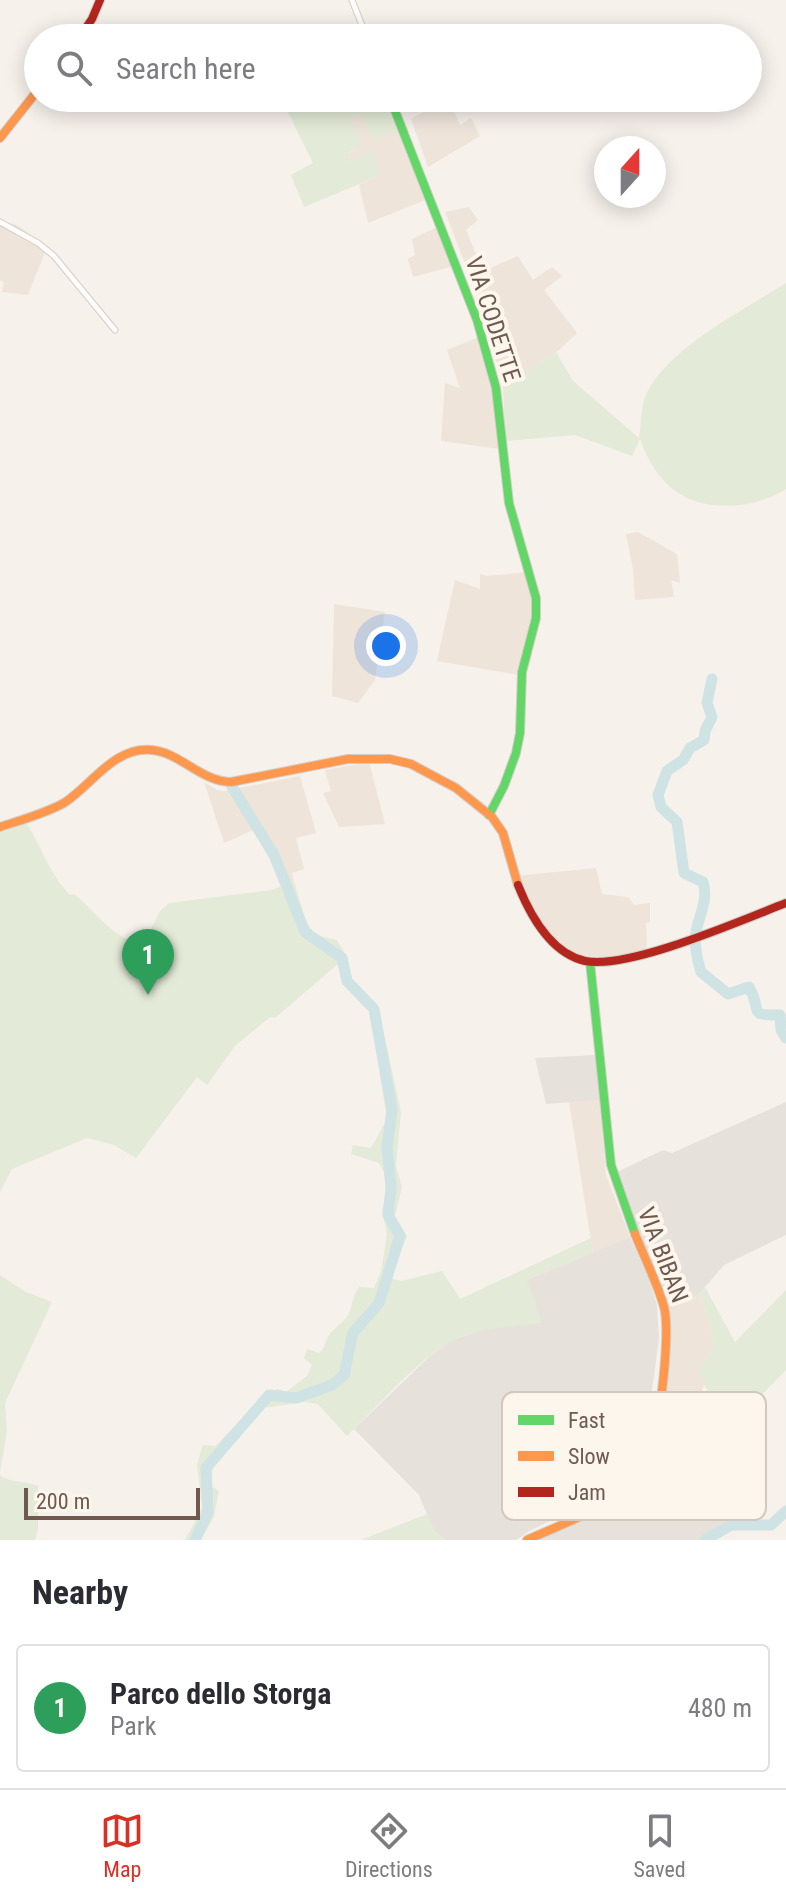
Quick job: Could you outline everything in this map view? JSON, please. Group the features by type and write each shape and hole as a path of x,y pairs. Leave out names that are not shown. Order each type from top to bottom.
{"street":[{"path":"89,24 100,0"},
{"path":"352,0 361,24"},
{"path":"0,138 24,108"},
{"name":"VIA CODETTE","path":"395,112 477,320 496,388 509,503 523,558 533,579 538,608 522,672 520,733 516,753 489,815"},
{"path":"0,222 54,256 115,330"},
{"path":"0,827 50,810 73,796 122,756 140,750 165,752 213,780 235,783 360,757 383,756 430,773 452,785 489,815 500,826 518,885 541,930 564,952 590,962 636,956 786,903"},
{"name":"VIA BIBAN","path":"590,962 611,1165 621,1200 665,1309 667,1338 660,1392"},
{"name":"VIA BIBAN","path":"527,1540 569,1520"}],"shaded area":[{"path":"423,112 454,112 460,125 471,118 480,136 428,167 411,119"},
{"path":"361,114 404,127 430,198 368,223 359,185 380,175 372,150 352,163 348,154 360,145 349,118"},
{"path":"469,207 478,220 466,230 483,271 518,256 533,280 552,267 562,276 544,290 577,333 559,350 503,386 479,299 445,212"},
{"path":"0,220 17,225 47,247 28,295 2,292"},
{"path":"441,225 457,265 413,277 408,259 415,255 412,239"},
{"path":"482,336 492,380 500,449 441,441 445,383 460,388 447,350"},
{"path":"638,532 677,554 680,583 671,580 674,597 635,600 626,534"},
{"path":"527,572 535,604 519,675 437,661 455,580 480,589 480,574"},
{"path":"334,604 385,612 375,680 358,703 332,696"},
{"path":"369,762 385,824 339,827 323,793 331,791 325,770"},
{"path":"300,776 316,833 296,838 304,869 292,873 294,881 282,886 256,829 224,843 204,782 225,791"},
{"path":"596,868 602,894 628,897 634,905 650,903 650,922 646,923 647,952 589,963 544,935 516,876"},
{"path":"595,1055 600,1100 546,1104 535,1058"},
{"path":"600,1100 606,1175 630,1237 593,1253 569,1102"},
{"path":"786,1102 786,1235 724,1265 699,1294 666,1312 656,1274 629,1214 615,1173 663,1150 672,1153"},
{"path":"630,1237 657,1305 659,1338 652,1392 502,1392 502,1520 552,1520 516,1540 446,1540 434,1531 419,1495 354,1429 430,1356 452,1340 473,1333 527,1280"},
{"path":"699,1294 711,1325 713,1347 699,1371 704,1384 702,1392 660,1392 666,1312"},
{"path":"571,1520 743,1520 748,1529 732,1529 711,1540 531,1540"}],"green space":[{"path":"288,112 398,112 404,127 373,140 361,114 350,118 361,145 348,153 351,162 372,150 381,175 304,207 291,175 313,163"},
{"path":"786,283 786,489 757,502 724,506 707,504 692,500 665,482 650,462 640,439 632,456 575,435 505,441 503,386 556,352 573,381 639,438 644,400 667,365 705,334"},
{"path":"25,821 56,878 70,895 74,894 113,931 132,941 143,944 160,911 169,903 272,890 294,881 306,922 316,935 337,940 347,957 342,958 343,963 339,963 275,1018 270,1017 235,1046 207,1085 197,1077 136,1158 114,1145 87,1138 12,1169 0,1192 0,829"},
{"path":"379,1036 385,1038 401,1112 396,1166 402,1187 395,1216 407,1236 390,1278 401,1281 442,1271 460,1299 591,1238 593,1253 527,1280 542,1323 485,1330 452,1341 411,1372 347,1436 318,1404 304,1402 264,1408 214,1465 211,1486 219,1491 214,1517 201,1540 185,1540 202,1508 197,1464 203,1445 215,1446 260,1401 278,1389 286,1392 307,1376 312,1365 304,1358 307,1349 321,1351 331,1333 348,1315 359,1287 374,1288 381,1272 387,1234 382,1210 387,1199 387,1178 379,1163 351,1154 353,1145 371,1148 387,1119 375,1044"},
{"path":"0,1275 24,1291 52,1302 5,1403 7,1432 0,1472"},
{"path":"705,1287 735,1342 786,1290 786,1370 764,1392 709,1392 699,1371 713,1347 711,1325 699,1294"},
{"path":"0,1475 38,1486 35,1540 0,1540"},
{"path":"427,1514 434,1531 446,1540 361,1540"}],"waterway":[{"path":"712,679 707,703 712,717 704,740 690,748 683,760 667,771 658,795 661,807 677,822 684,873 703,882 704,899 695,938 701,972 728,994 749,987 759,1013 780,1015 781,1030 786,1038"},
{"path":"195,1540 208,1512 206,1468 269,1395 296,1398 332,1385 344,1375 353,1333 379,1303 400,1236 388,1215 391,1188 387,1147 392,1110 374,1009 347,981 342,958 305,932 274,855 231,785"},
{"path":"705,1540 731,1525 771,1525 786,1511"}],"traffic: fast":[{"path":"395,112 477,320 496,388 509,503 536,598 536,618 522,672 520,733 516,753 489,815"},
{"path":"590,962 611,1165 635,1234"}],"traffic: slow":[{"path":"0,138 24,108"},
{"path":"0,827 64,803 115,760 138,750 162,752 210,777 231,782 348,759 390,759 411,764 456,788 492,817 503,833 518,885"},
{"path":"635,1234 664,1307 666,1341 662,1392"},
{"path":"527,1540 572,1520"}],"traffic: jam":[{"path":"89,24 100,0"},
{"path":"518,885 543,931 561,950 585,961 604,962 656,951 786,903"}],"place":[{"name":"Parco dello Storga","path":"148,995"}]}
